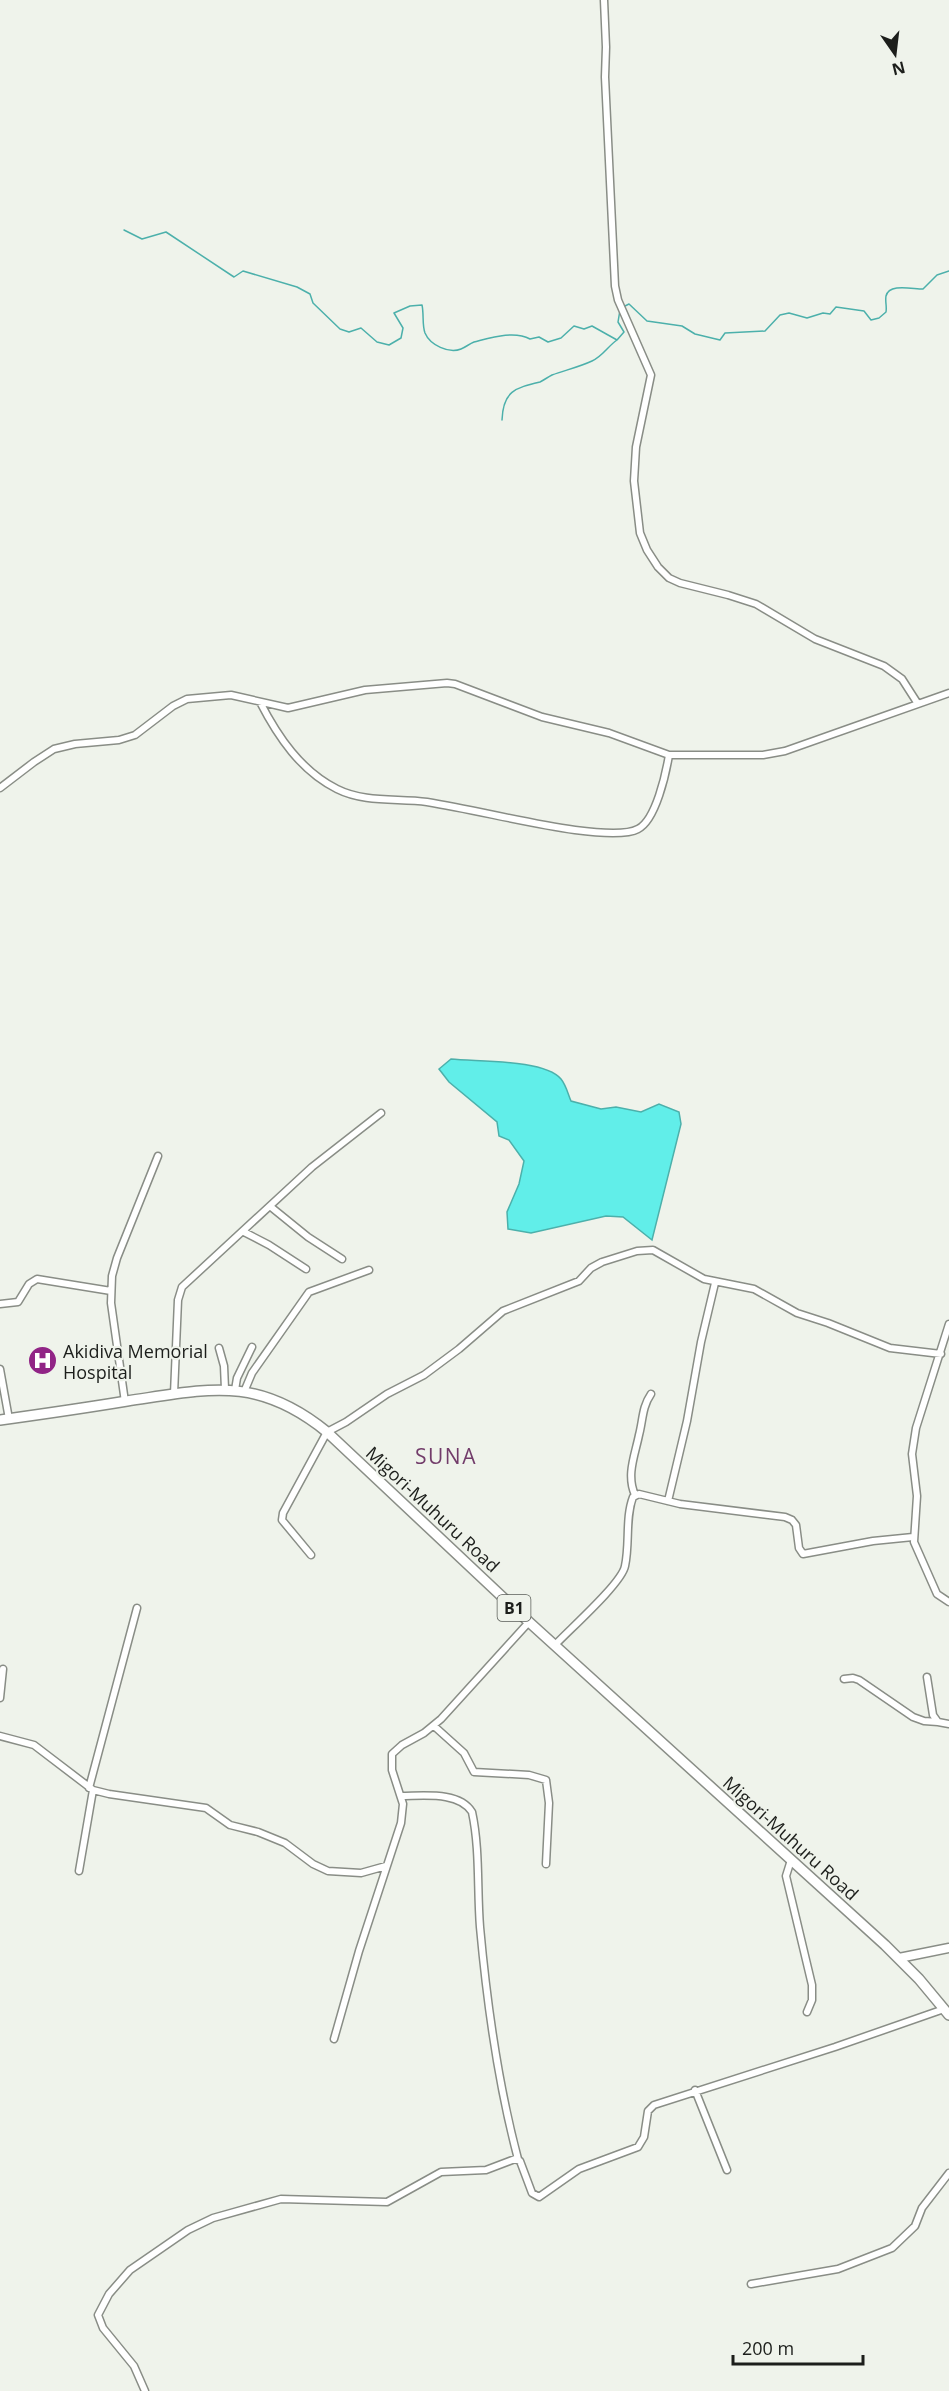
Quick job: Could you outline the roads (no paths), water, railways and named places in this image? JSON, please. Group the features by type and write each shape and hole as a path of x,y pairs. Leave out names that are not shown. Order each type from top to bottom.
{"highway":[{"name":"Migori-Muhuru Road","path":"4,1419 174,1394 235,1390 290,1407 327,1432 529,1622 899,1958 946,2012"}],"main road":[{"path":"899,1958 949,1948"}],"street":[{"path":"604,0 605,77 615,286 618,300 651,375 634,466 637,514 645,546 661,570 674,581 756,604 815,639 891,669 903,679 918,704"},
{"path":"0,788 54,749 75,744 119,740 135,735 173,706 188,699 231,695 283,708 297,707 365,690 452,683 542,717 609,733 669,755 775,754 949,693"},
{"path":"260,702 280,739 288,748 327,783 344,792 362,797 424,802 576,830 629,832 644,825 657,801 669,755"},
{"path":"174,1394 178,1300 182,1287 272,1207 312,1167 381,1113"},
{"path":"125,1402 116,1347 111,1292 117,1258 158,1156"},
{"path":"272,1207 308,1237 342,1259"},
{"path":"244,1232 306,1269"},
{"path":"311,1555 282,1520 283,1513 327,1432 387,1394 424,1375 503,1311 582,1279 602,1262 637,1251 653,1250 693,1275 715,1283 754,1289 797,1313 890,1348 941,1354"},
{"path":"235,1390 252,1373 309,1292 369,1270"},
{"path":"0,1304 20,1301 30,1284 37,1279 111,1292"},
{"path":"668,1501 687,1425 701,1342 715,1283"},
{"path":"949,1324 912,1443 917,1496 913,1538 939,1597 949,1602"},
{"path":"235,1390 237,1378 252,1347"},
{"path":"219,1348 235,1390"},
{"path":"0,1369 4,1419"},
{"path":"555,1645 608,1592 622,1574 628,1544 630,1507 635,1495 631,1481 634,1451 644,1407 651,1394"},
{"path":"635,1495 642,1494 668,1501 789,1519 796,1525 799,1548 803,1554 870,1542 913,1538"},
{"path":"79,1871 91,1789 137,1608"},
{"path":"333,2039 401,1823 404,1804 392,1770 392,1754 402,1745 434,1726 529,1622"},
{"path":"0,1698 3,1669"},
{"path":"927,1677 933,1715 938,1722"},
{"path":"844,1679 860,1680 913,1717 924,1721 949,1724"},
{"path":"434,1726 464,1753 474,1772 529,1775 546,1780 549,1794 546,1864"},
{"path":"0,1736 34,1745 91,1789 109,1794 206,1808 230,1825 258,1832 285,1843 313,1864 328,1871 361,1873 386,1866"},
{"path":"401,1796 440,1797 461,1801 472,1812 483,1953 505,2112 518,2159 532,2193 539,2197 579,2169 638,2147 643,2141 650,2108 695,2090 946,2012"},
{"path":"792,1860 786,1876 812,1985 812,2000 807,2012"},
{"path":"695,2090 727,2170"},
{"path":"145,2391 134,2366 103,2328 99,2315 109,2294 130,2270 188,2230 213,2218 281,2199 387,2202 441,2172 486,2170 518,2159"},
{"path":"751,2284 838,2269 892,2248 915,2226 922,2208 949,2173"}],"water":[{"path":"451,1059 510,1063 540,1068 561,1079 571,1101 601,1109 616,1107 641,1112 659,1104 679,1112 681,1124 652,1240 623,1217 606,1216 531,1233 508,1229 507,1212 519,1184 524,1161 509,1140 499,1136 497,1122 449,1082 439,1069"}],"waterway":[{"path":"124,230 142,239 166,232 234,277 243,271 297,287 310,294 313,303 340,329 349,332 361,328 377,342 389,345 401,338 403,328 394,313 410,306 422,305 424,330 427,337 435,345 451,350 461,349 474,342 509,335 524,336 530,339 539,337 548,342 561,338 574,326 584,329 592,326 617,340 624,332 618,322 620,310"},
{"path":"623,307 629,304 647,321 682,326 695,334 720,340 725,333 765,331 780,315 789,313 807,318 823,313 830,314 836,307 864,311 871,320 879,318 886,312 886,296 892,289 923,289 937,275 949,271"},
{"path":"502,420 505,403 512,392 592,361 617,340"}],"place":[{"name":"Akidiva Memorial Hospital","path":"42,1361"}],"district":[{"name":"SUNA","path":"446,1456"}]}
